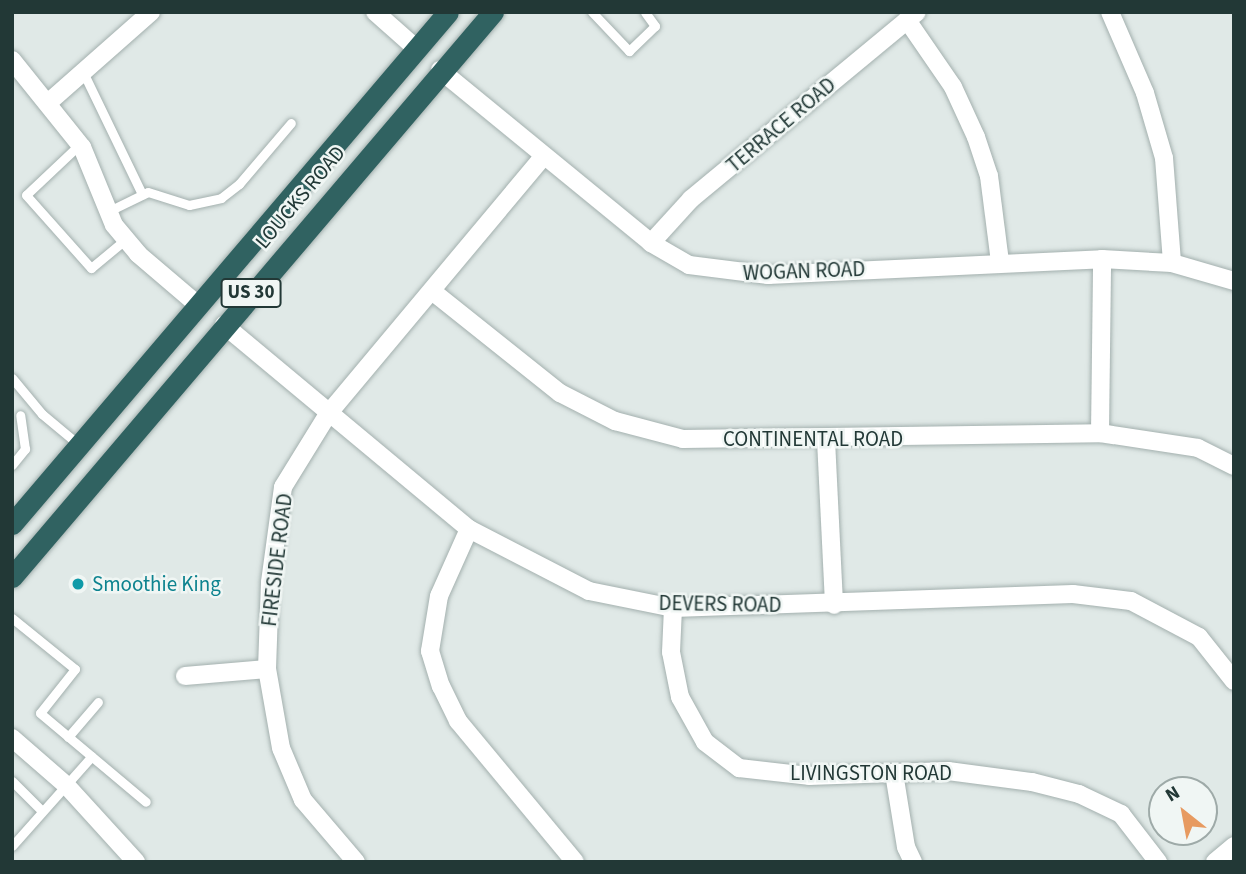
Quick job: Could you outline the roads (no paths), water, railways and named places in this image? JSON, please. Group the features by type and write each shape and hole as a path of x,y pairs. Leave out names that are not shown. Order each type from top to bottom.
{"highway":[{"name":"LOUCKS ROAD","path":"12,524 449,12"},
{"name":"LOUCKS ROAD","path":"12,577 440,70 493,12"}],"street":[{"path":"49,102 151,12"},
{"path":"375,12 418,50"},
{"path":"1110,12 1145,93 1164,158 1172,263"},
{"path":"912,16 953,86 976,137 989,176 1000,262"},
{"name":"TERRACE ROAD","path":"651,243 691,199 912,16"},
{"path":"12,60 49,102 80,144 109,211 126,239 199,306"},
{"name":"WOGAN ROAD","path":"440,70 651,243 689,265 768,275 1102,259 1172,263 1234,281"},
{"name":"FIRESIDE ROAD","path":"356,862 303,800 281,748 267,669 270,582 283,487 328,414 544,156"},
{"path":"1100,433 1102,259"},
{"name":"CONTINENTAL ROAD","path":"432,291 560,393 615,421 683,439 826,440 1100,433 1198,448 1234,466"},
{"name":"DEVERS ROAD","path":"224,325 328,414 469,528 589,592 673,608 834,605 1073,594 1131,601 1199,637 1234,681"},
{"path":"826,440 834,605"},
{"path":"469,528 439,596 430,651 441,686 458,721 575,862"},
{"name":"LIVINGSTON ROAD","path":"673,608 671,652 680,697 705,741 739,768 809,776 948,771 1032,782 1079,794 1121,814 1158,862"},
{"path":"185,676 267,669"},
{"path":"12,738 66,785 136,862"},
{"path":"894,773 906,847 914,862"},
{"path":"1214,862 1234,846"}],"lane":[{"path":"592,12 629,51 655,26 645,12"},
{"path":"83,72 142,194"},
{"path":"109,211 142,194 189,205 221,198 239,184 291,123"},
{"path":"80,144 26,195 92,268 126,239"},
{"path":"12,378 33,403 80,446"},
{"path":"12,465 25,449 16,417 33,403"},
{"path":"12,618 75,669 40,713 146,802"},
{"path":"68,737 98,702"},
{"path":"12,846 40,809 92,756"},
{"path":"12,781 40,809"}],"place":[{"name":"Smoothie King","path":"78,584"}]}
